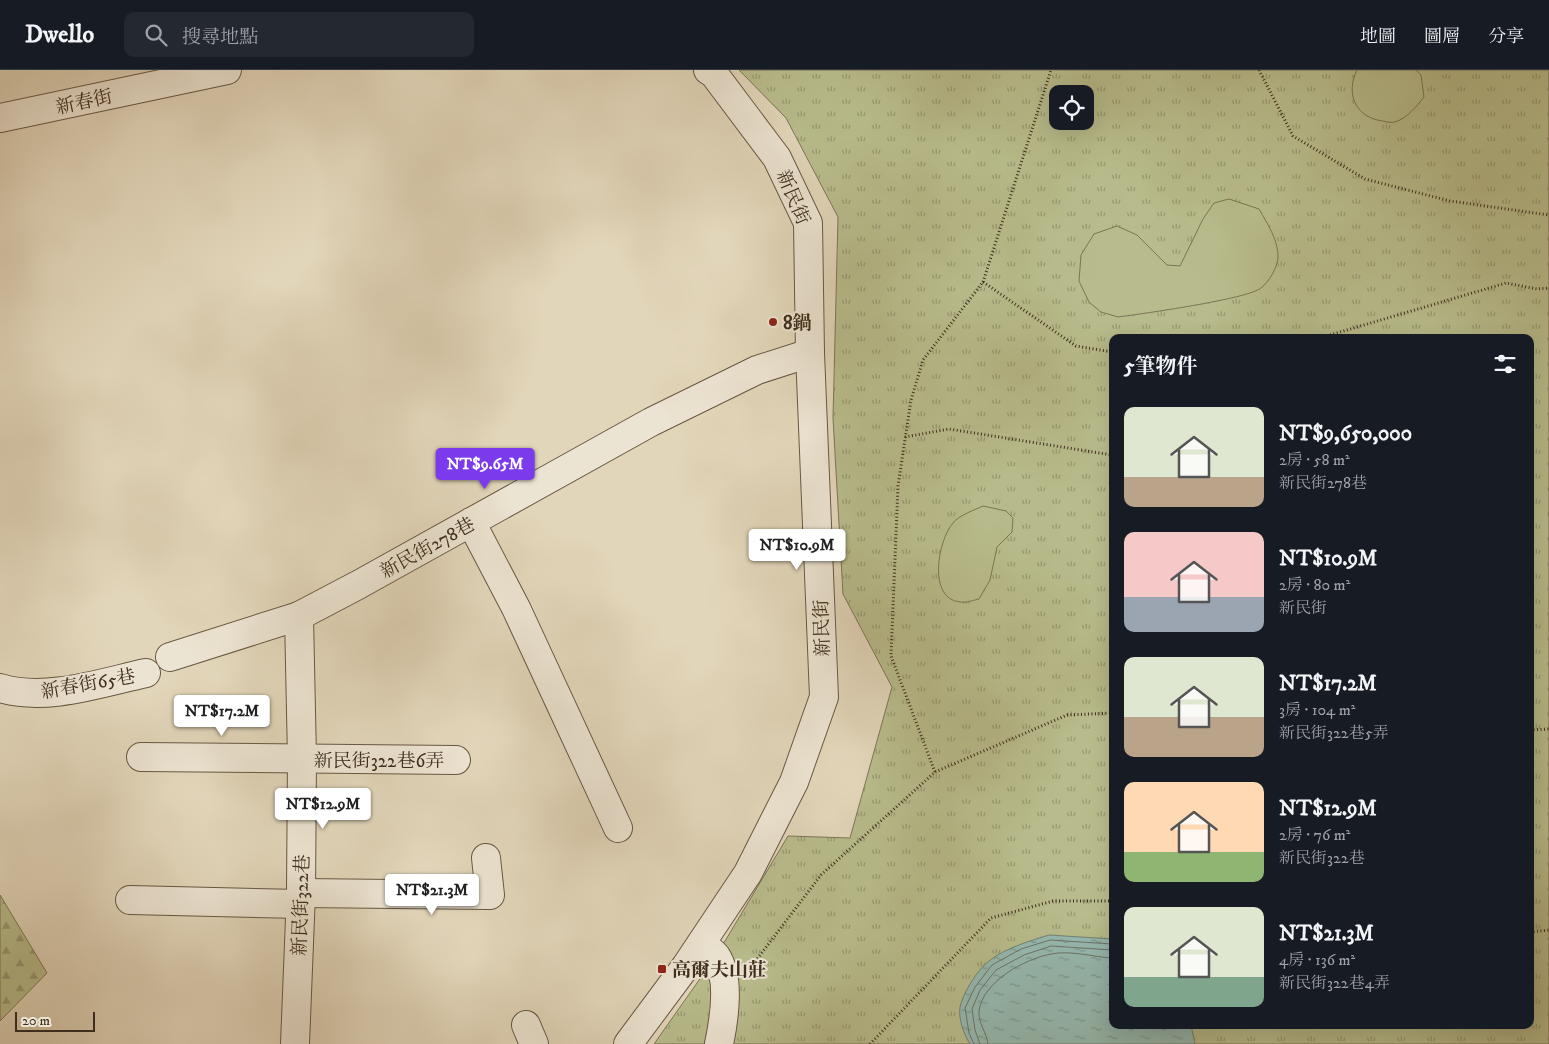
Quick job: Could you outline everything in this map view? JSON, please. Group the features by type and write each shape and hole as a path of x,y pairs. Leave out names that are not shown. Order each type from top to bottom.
{"street":[{"name":"新春街","path":"0,118 227,70"},
{"name":"新民街","path":"628,1044 701,944 748,873 794,782 824,697 810,353 808,224 777,158 714,74 708,70"},
{"name":"新民街278巷","path":"170,657 299,616 651,422 757,370 810,353"},
{"path":"471,522 516,608 618,828"},
{"name":"新民街322巷","path":"295,1044 301,898 302,759 299,616"},
{"name":"新春街65巷","path":"0,688 17,693 58,692 146,673"},
{"name":"新民街322巷6弄","path":"141,757 456,760"},
{"path":"130,900 490,895 486,858"},
{"path":"701,944 716,956 725,981 724,1021 719,1044"}],"path":[{"path":"935,772 891,656 898,486 911,400 923,360 983,282 1051,70"},
{"path":"1259,70 1293,136 1365,179 1450,201 1549,215"},
{"path":"983,282 1076,346 1109,352"},
{"path":"1334,334 1506,283 1537,289 1549,288"},
{"path":"905,437 949,429 1109,456"},
{"path":"750,973 751,964 821,875 935,772 1067,715 1109,713"},
{"path":"1534,730 1549,729"},
{"path":"870,1044 991,918 1054,901 1109,901"},
{"path":"1534,932 1549,930"}],"green space":[{"path":"739,70 1549,70 1549,1044 654,1044 716,956 788,836 850,838 892,687 843,594 833,418 838,217 786,118"},
{"path":"1357,70 1416,70 1421,75 1424,97 1411,112 1395,122 1374,119 1360,110 1355,103 1352,88"},
{"path":"1229,199 1259,209 1275,239 1278,252 1277,262 1270,279 1261,288 1236,297 1118,317 1101,312 1089,302 1079,281 1081,255 1094,234 1117,226 1137,235 1167,265 1180,266 1203,219 1214,203"},
{"path":"983,506 1006,511 1013,518 1012,532 997,547 990,580 979,599 960,602 950,598 943,591 939,580 938,568 943,542 956,520"},
{"path":"0,895 47,973 0,1021"}],"water":[{"path":"1049,935 1109,939 1109,1029 1192,1029 1195,1044 970,1044 960,1016 960,1007 964,995 984,965 995,956 1018,945"}],"place":[{"name":"8鍋","path":"773,322"},
{"name":"高爾夫山莊","path":"662,969"}]}
